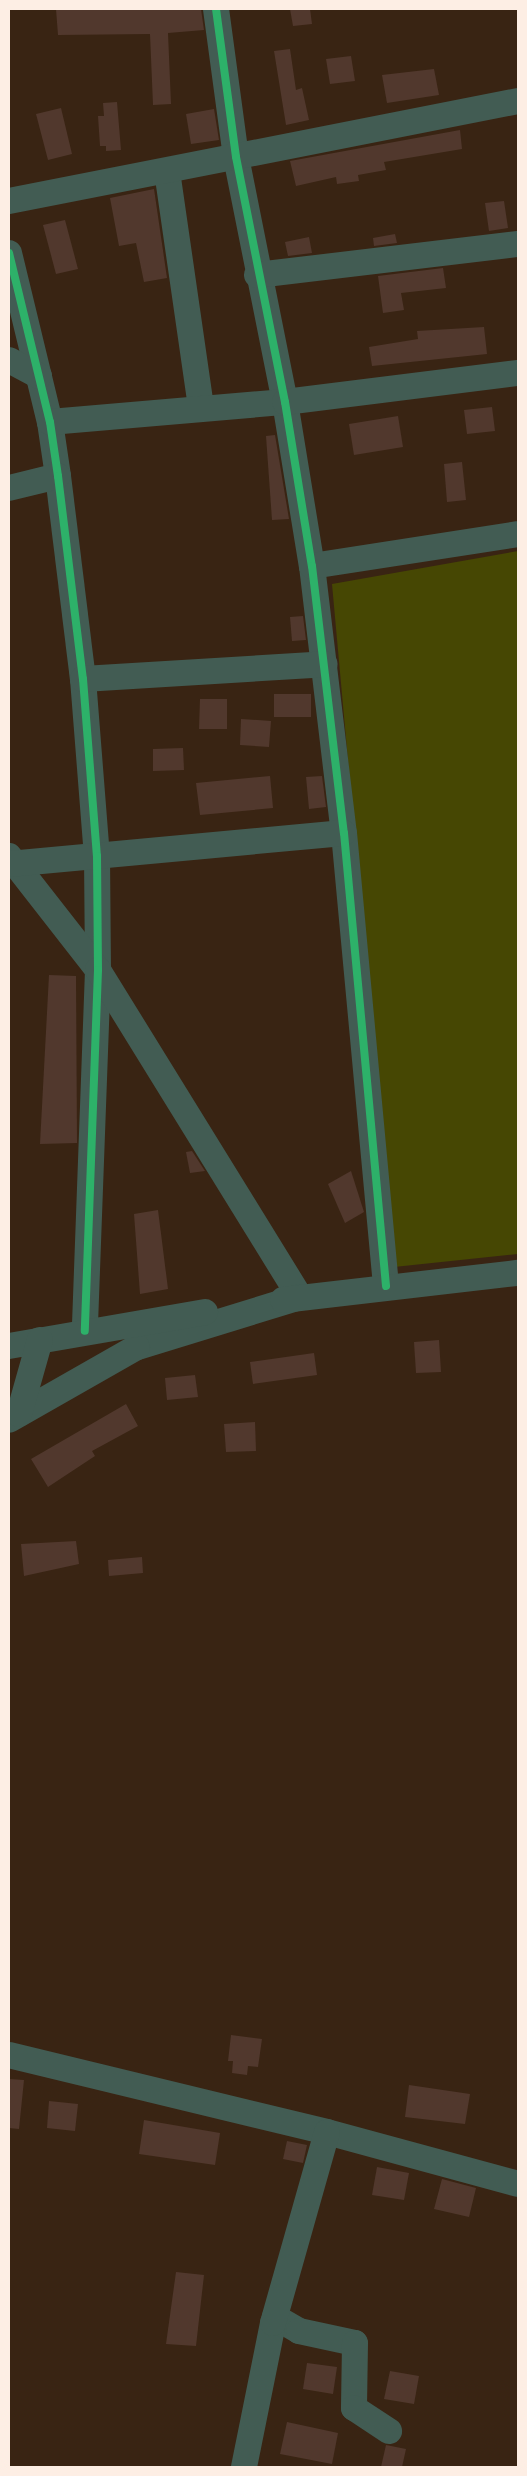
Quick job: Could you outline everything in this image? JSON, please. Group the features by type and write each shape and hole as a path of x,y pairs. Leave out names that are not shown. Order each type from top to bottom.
{"street":[{"path":"216,9 236,157 257,275 285,402 312,566 344,833 386,1286"},
{"path":"9,201 518,101"},
{"path":"167,171 201,408"},
{"path":"257,275 518,244"},
{"path":"9,253 50,422 58,476 83,679 97,856 98,970 85,1331"},
{"path":"9,360 39,376"},
{"path":"50,422 285,402 518,373"},
{"path":"9,488 58,476"},
{"path":"312,566 518,534"},
{"path":"83,679 325,664"},
{"path":"11,861 97,856 344,833"},
{"path":"11,861 98,970 300,1297"},
{"path":"9,1346 85,1331 300,1297 386,1286 518,1273"},
{"path":"14,1417 137,1348 300,1297"},
{"path":"14,1417 40,1340"},
{"path":"9,2055 328,2132 518,2184"},
{"path":"244,2467 275,2316 328,2132"},
{"path":"275,2316 299,2332 354,2343 354,2408 389,2431"}],"shaded area":[{"path":"518,551 518,1254 394,1267 332,584"}],"building":[{"path":"56,9 201,9 204,30 168,33 171,104 153,105 150,34 58,35"},
{"path":"290,9 310,9 312,24 293,26"},
{"path":"290,49 296,90 302,88 309,120 286,125 274,51"},
{"path":"351,56 355,81 330,84 326,59"},
{"path":"434,69 439,95 387,103 382,75"},
{"path":"117,102 121,150 106,151 106,146 100,146 98,116 104,116 103,103"},
{"path":"61,108 72,154 48,160 36,114"},
{"path":"214,109 219,140 191,144 186,114"},
{"path":"460,130 462,149 384,162 386,170 358,175 359,181 337,184 336,177 296,186 290,161"},
{"path":"154,189 167,278 144,282 136,243 119,246 110,198"},
{"path":"504,201 508,228 489,231 485,203"},
{"path":"65,220 78,269 56,274 43,225"},
{"path":"395,234 397,243 374,246 373,238"},
{"path":"309,237 312,253 288,256 285,242"},
{"path":"443,268 446,288 401,293 404,310 383,313 378,276"},
{"path":"484,327 487,354 372,366 369,347 418,339 417,331"},
{"path":"492,407 495,431 467,434 464,410"},
{"path":"398,416 403,447 354,455 349,424"},
{"path":"275,435 289,519 272,520 266,436"},
{"path":"462,462 466,500 447,502 444,464"},
{"path":"303,616 306,640 292,641 290,617"},
{"path":"274,694 311,694 311,717 274,717"},
{"path":"200,699 227,699 227,729 199,729"},
{"path":"241,719 271,721 269,747 240,745"},
{"path":"183,748 184,770 153,771 153,749"},
{"path":"270,776 273,808 200,815 196,783"},
{"path":"322,776 326,807 309,809 306,777"},
{"path":"49,975 76,976 77,1143 40,1144"},
{"path":"192,1151 205,1171 190,1173 186,1152"},
{"path":"351,1171 364,1212 345,1223 328,1184"},
{"path":"158,1210 168,1289 140,1294 134,1214"},
{"path":"439,1340 441,1372 416,1373 414,1342"},
{"path":"314,1353 317,1375 253,1384 250,1362"},
{"path":"195,1375 198,1397 167,1400 165,1378"},
{"path":"126,1404 138,1426 92,1451 95,1456 48,1487 31,1459"},
{"path":"255,1422 256,1451 226,1452 224,1424"},
{"path":"76,1541 79,1564 24,1576 21,1544"},
{"path":"142,1557 143,1573 109,1576 108,1560"},
{"path":"231,2035 262,2039 258,2067 248,2066 247,2075 232,2073 233,2061 228,2061"},
{"path":"9,2079 24,2080 19,2129 9,2128"},
{"path":"409,2085 470,2094 465,2124 405,2117"},
{"path":"49,2101 78,2104 75,2131 47,2128"},
{"path":"144,2120 220,2133 215,2165 139,2154"},
{"path":"287,2141 307,2145 303,2163 283,2159"},
{"path":"377,2167 409,2173 404,2200 372,2195"},
{"path":"442,2179 476,2188 469,2217 434,2209"},
{"path":"176,2272 204,2275 196,2346 166,2344"},
{"path":"307,2363 337,2367 333,2394 303,2389"},
{"path":"390,2371 419,2376 414,2404 384,2399"},
{"path":"287,2422 338,2433 332,2464 280,2454"},
{"path":"386,2445 406,2449 402,2467 381,2467"}],"cycle path":[{"path":"216,9 236,157 285,402 312,566 344,833 386,1286"},
{"path":"9,253 50,422 58,476 83,679 97,856 98,970 85,1331"}]}
